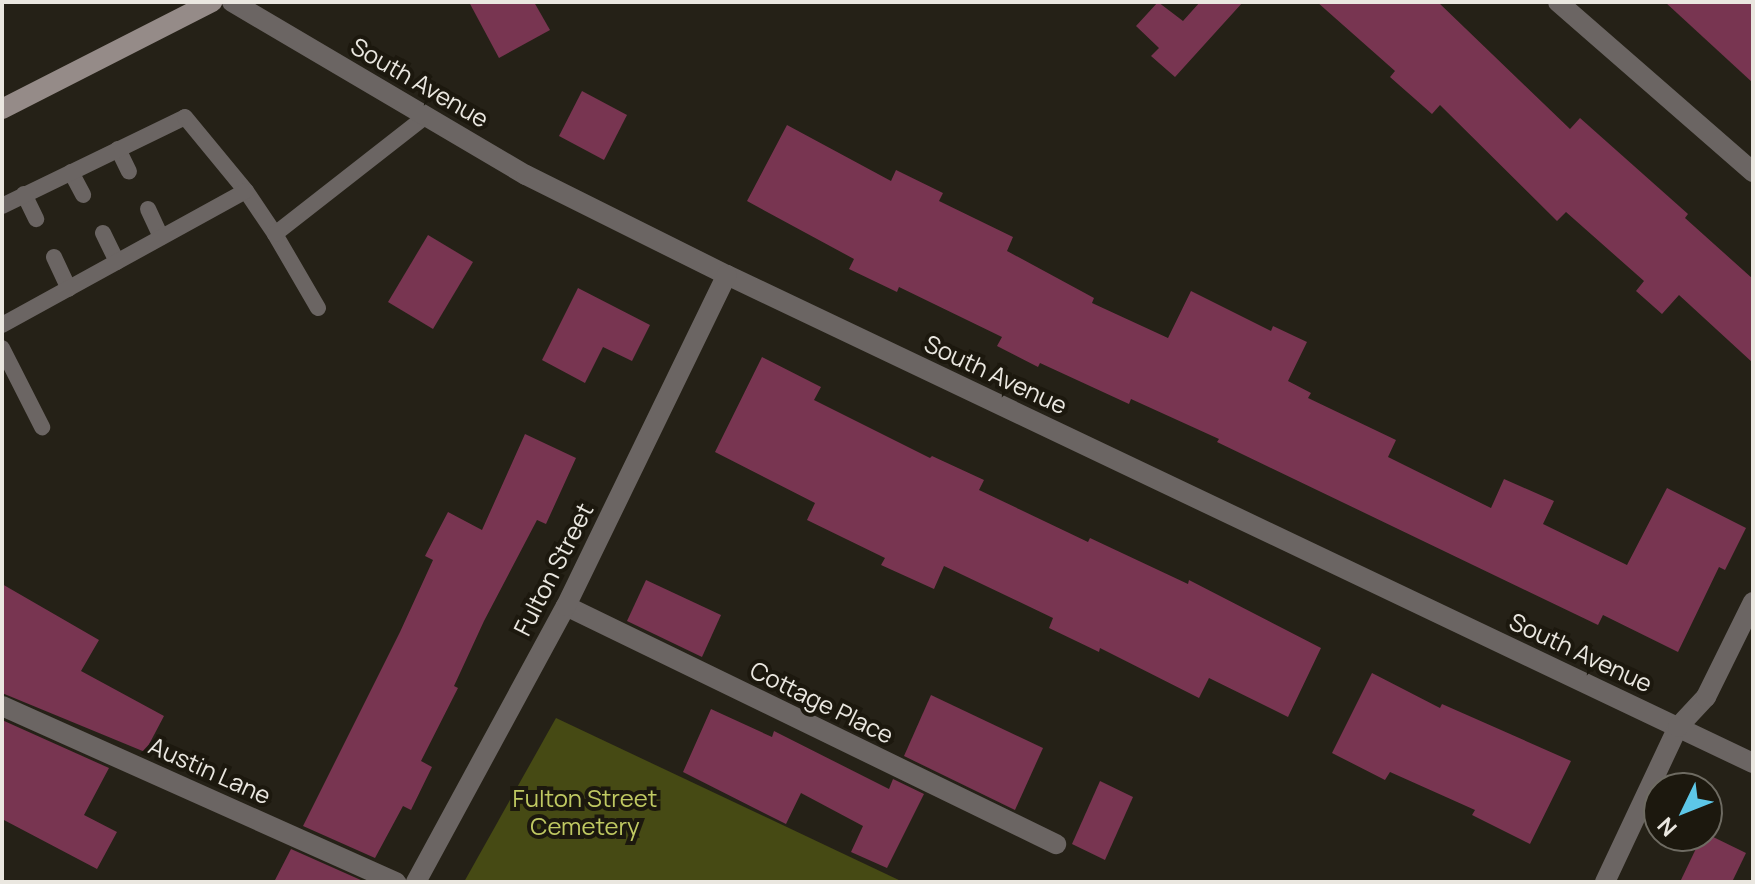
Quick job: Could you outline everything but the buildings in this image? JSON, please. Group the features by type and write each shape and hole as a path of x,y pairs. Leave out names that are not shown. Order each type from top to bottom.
{"main road":[{"path":"2,109 212,2"}],"street":[{"name":"South Avenue","path":"232,2 526,175 727,275 1753,763"},
{"path":"1558,2 1753,172"},
{"name":"Fulton Street","path":"416,882 566,606 727,275"},
{"path":"1605,882 1678,727 1706,697 1753,602"},
{"name":"Cottage Place","path":"566,606 1056,844"},
{"name":"Austin Lane","path":"2,706 396,882"}],"lane":[{"path":"275,234 426,116"},
{"path":"2,206 185,117 246,191 318,308"},
{"path":"118,149 129,172"},
{"path":"71,172 83,195"},
{"path":"2,325 246,191"},
{"path":"24,194 36,219"},
{"path":"148,209 161,237"},
{"path":"103,233 117,262"},
{"path":"54,257 69,289"},
{"path":"2,348 42,427"}],"green space":[{"name":"Fulton Street Cemetery","path":"556,718 903,882 464,882"}]}
